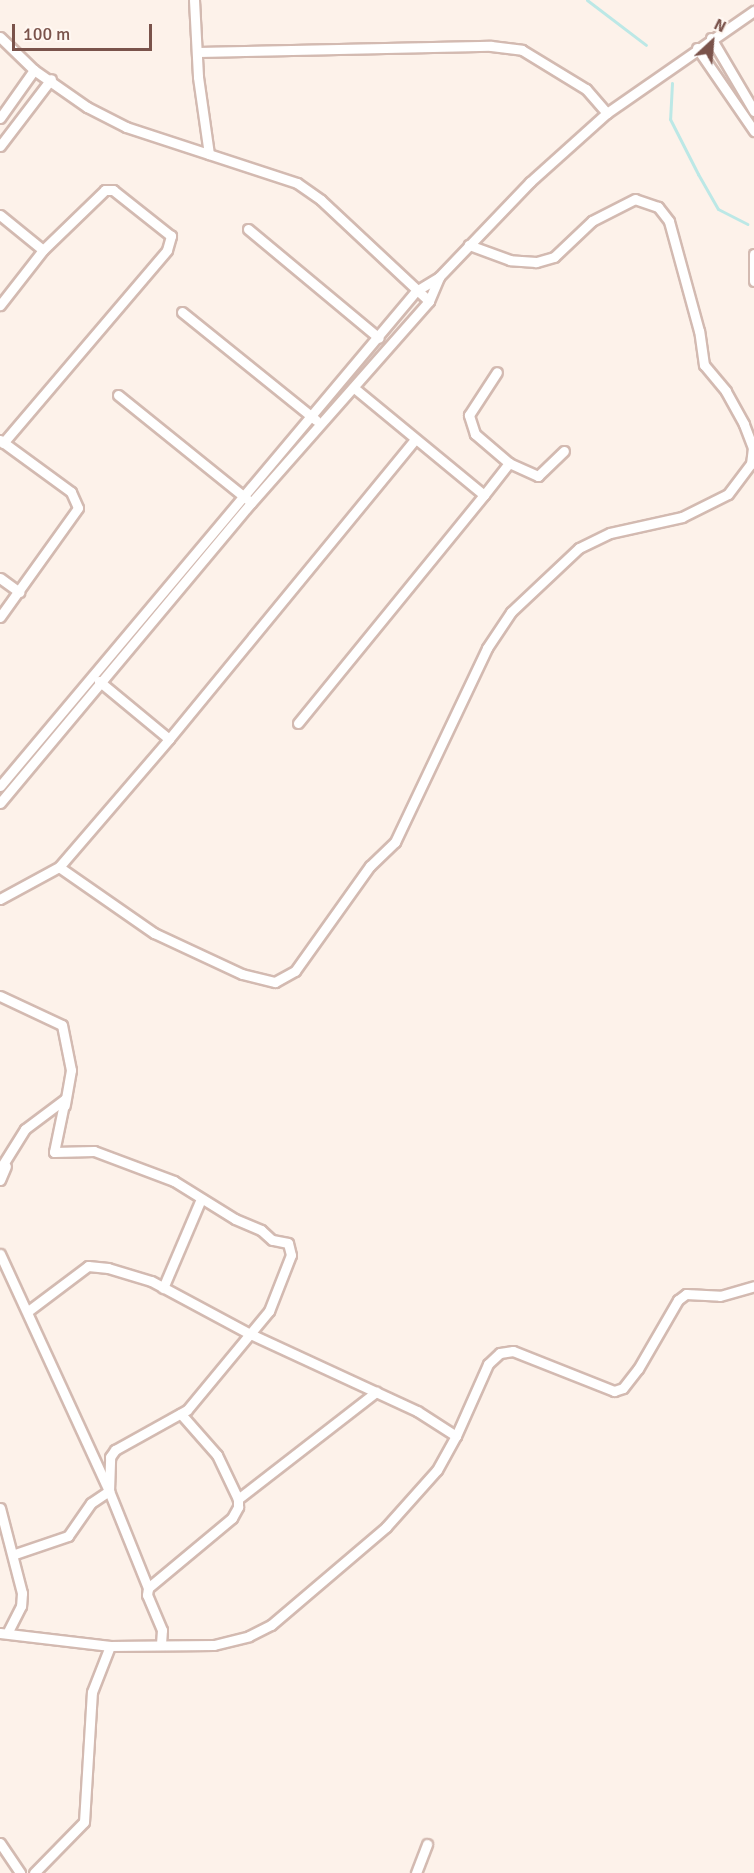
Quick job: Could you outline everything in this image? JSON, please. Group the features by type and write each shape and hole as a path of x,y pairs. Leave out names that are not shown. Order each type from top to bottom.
{"street":[{"path":"194,0 209,154"},
{"path":"0,803 312,416 416,291 439,277 530,182 607,112 711,38 754,11"},
{"path":"0,37 34,70 51,79 87,107 126,127 297,183 321,200 429,301"},
{"path":"711,38 754,111"},
{"path":"198,52 491,46 522,50 586,88 607,112"},
{"path":"697,48 754,131"},
{"path":"0,118 34,70"},
{"path":"0,146 51,79"},
{"path":"0,306 43,250 105,190 113,190 171,236 167,250 2,442 78,499 78,508 0,617"},
{"path":"59,867 154,933 242,974 275,982 295,971 370,866 395,842 487,648 510,612 587,544 610,533 682,517 728,494 751,464 753,448 744,424 726,391 704,365 699,331 669,221 658,207 635,199 592,221 554,257 536,262 510,260 469,245"},
{"path":"0,215 43,250"},
{"path":"248,229 379,338"},
{"path":"754,254 754,281"},
{"path":"0,786 247,499 354,388 429,301 439,277"},
{"path":"182,312 319,423"},
{"path":"496,372 469,415 469,424 475,434 509,463 538,476 564,451"},
{"path":"354,388 484,495"},
{"path":"118,395 247,499"},
{"path":"0,899 59,867 170,739 416,440"},
{"path":"298,723 509,463"},
{"path":"0,578 19,592"},
{"path":"99,681 170,739"},
{"path":"0,996 62,1025 71,1070 54,1152"},
{"path":"0,1169 25,1129 65,1099 54,1152"},
{"path":"0,1180 16,1144"},
{"path":"54,1152 94,1151 174,1181 201,1199 291,1247 279,1289 268,1311 181,1414 115,1450 110,1457 109,1491"},
{"path":"163,1288 201,1199"},
{"path":"0,1254 109,1491 148,1588 147,1595 162,1630 161,1644"},
{"path":"28,1311 88,1266 108,1268 163,1288 250,1334 417,1411 456,1436"},
{"path":"0,1508 15,1554 22,1593 21,1606 3,1633 110,1646 214,1645 271,1625 386,1527 437,1470 456,1436 488,1364 500,1353 513,1351 614,1391 623,1388 638,1369 678,1300 686,1294 720,1296 754,1286"},
{"path":"148,1588 232,1518 238,1499 376,1392"},
{"path":"181,1414 217,1455 238,1499"},
{"path":"15,1554 68,1536 91,1503 109,1491"},
{"path":"34,1873 84,1822 92,1692 110,1646"},
{"path":"0,1843 20,1873"},
{"path":"416,1873 427,1844"}],"waterway":[{"path":"587,0 646,45"},
{"path":"672,83 670,119 698,174 718,209 747,224"}]}
